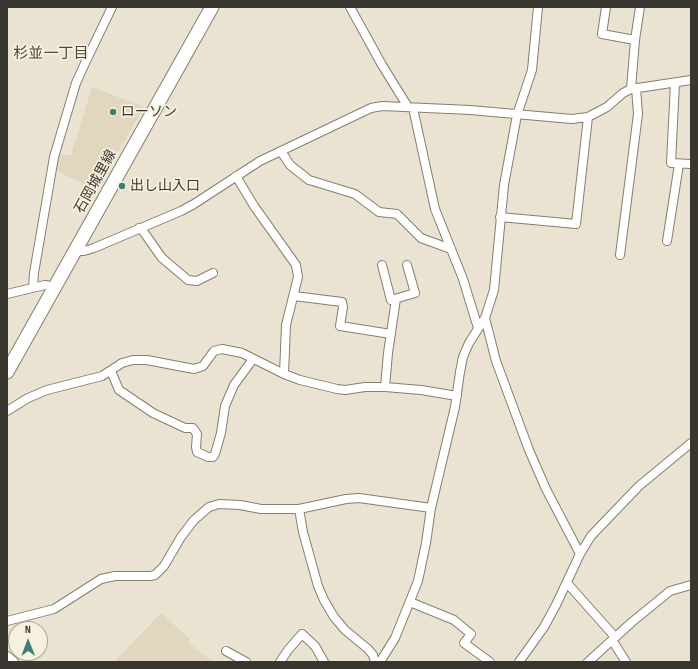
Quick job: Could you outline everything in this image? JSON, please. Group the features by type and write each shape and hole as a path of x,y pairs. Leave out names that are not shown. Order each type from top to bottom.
{"main road":[{"name":"石岡城里線","path":"7,372 212,7"}],"street":[{"path":"33,287 34,273 54,157 76,83 112,7"},
{"path":"350,7 382,65 410,108 435,209 463,279 478,328"},
{"path":"380,662 395,638 421,570 431,508 457,396 463,357 469,342 485,318 494,290 498,261 500,217 506,171 517,115 532,70 538,7"},
{"path":"606,7 602,34 635,40"},
{"path":"620,255 638,114 634,89 635,40 640,7"},
{"path":"76,251 84,251 94,248 187,208 260,161 371,108 382,106 470,110 572,119 588,117 607,107 623,93 634,89 691,80"},
{"path":"675,83 671,163 691,164"},
{"path":"500,217 576,224 588,117"},
{"path":"281,151 290,165 309,180 355,194 379,212 397,214 421,238 451,249"},
{"path":"667,241 679,164"},
{"path":"236,176 254,206 296,265 298,276 286,325 284,374"},
{"path":"140,228 144,231 162,258 188,280 197,281 213,273"},
{"path":"382,265 391,300 415,293 407,264"},
{"path":"7,294 33,287 55,287"},
{"path":"294,296 342,302 343,307 340,326 392,334"},
{"path":"385,387 388,353 396,299"},
{"path":"485,318 498,366 529,450 546,489 580,554"},
{"path":"7,411 28,398 47,390 102,376 122,363 133,360 146,360 194,369 203,366 214,351 222,349 253,358 284,374 300,380 337,389 345,390 365,387 385,387 421,390 457,396"},
{"path":"111,371 120,390 153,413 185,428 193,428 197,434 197,452 208,457 212,457 215,454 221,433 225,406 234,385 253,358"},
{"path":"519,662 544,627 580,554 591,536 629,496 691,443"},
{"path":"7,621 54,609 101,579 115,576 155,575 164,566 181,537 194,520 209,507 219,504 240,505 261,509 299,510 346,499 359,498 431,508"},
{"path":"299,510 303,532 318,586 324,600 334,617 345,630 368,649 373,655 375,662"},
{"path":"567,583 614,638 626,662"},
{"path":"588,662 670,591 691,586"},
{"path":"410,602 454,620 471,634 464,643 490,662"},
{"path":"280,662 302,634 315,646 324,662"},
{"path":"226,651 246,662"},
{"path":"7,657 13,662"}],"shaded area":[{"path":"92,87 144,107 96,190 55,170 57,155 71,155"},
{"path":"161,613 189,638 190,644 213,662 114,662"}],"place":[{"name":"ローソン","path":"113,112"},
{"name":"出し山入口","path":"122,186"}],"district":[{"name":"杉並一丁目","path":"51,54"}]}
